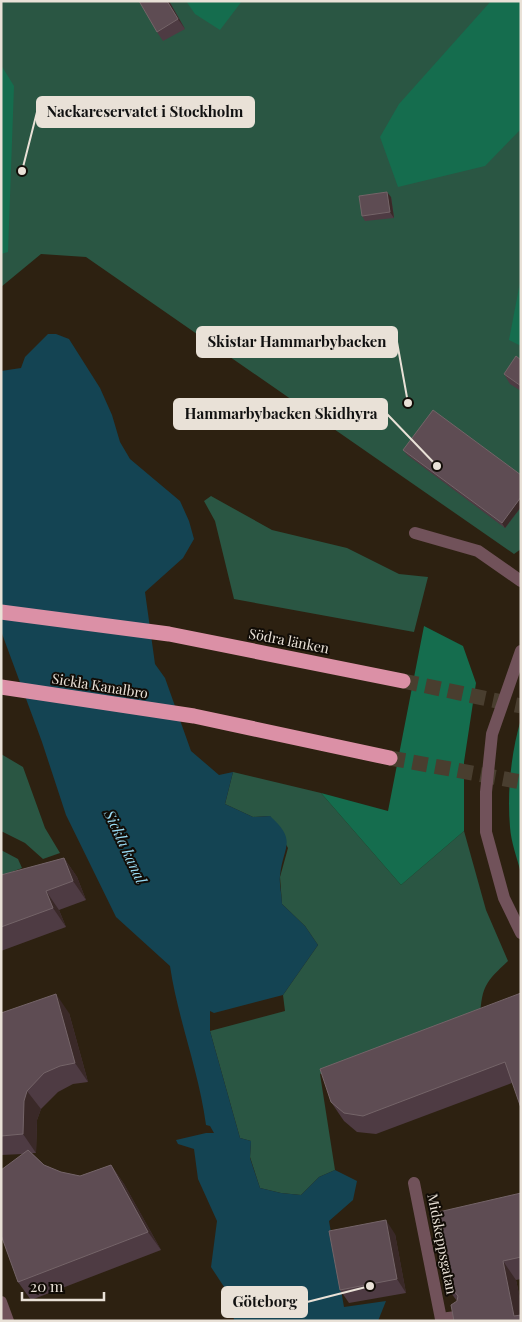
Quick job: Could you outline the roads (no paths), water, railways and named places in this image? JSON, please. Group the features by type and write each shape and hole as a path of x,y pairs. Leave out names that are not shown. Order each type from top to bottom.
{"highway":[{"name":"Södra länken","path":"1,612 169,634 403,681"},
{"name":"Sickla Kanalbro","path":"1,687 194,716 390,758"}],"street":[{"path":"415,533 478,551 521,581"},
{"path":"521,651 492,734 486,792 486,832 504,898 521,933"},
{"name":"Midskeppsgatan","path":"414,1183 441,1319 463,1316"},
{"path":"1,1302 8,1321"}],"water":[{"name":"Sickla kanal","path":"48,334 56,334 69,339 100,388 112,415 120,442 130,459 180,501 189,521 194,539 183,558 145,592 155,664 165,678 191,751 219,775 233,772 225,804 253,817 270,816 284,832 287,844 280,876 282,904 305,926 318,945 283,995 214,1013 210,1011 210,1031 240,1138 251,1141 250,1158 260,1188 301,1195 319,1177 335,1170 357,1181 353,1200 329,1221 344,1307 386,1301 378,1321 234,1321 232,1299 211,1267 217,1221 198,1179 194,1149 178,1144 176,1140 214,1133 210,1126 206,1125 199,1085 178,1006 170,966 116,917 66,815 42,742 1,631 1,371 21,368 25,357"}],"tunnel":[{"path":"403,681 521,706"},
{"path":"390,758 521,782"}],"place":[{"name":"Nackareservatet i Stockholm","path":"22,171"},
{"name":"Skistar Hammarbybacken","path":"408,403"},
{"name":"Hammarbybacken Skidhyra","path":"437,466"},
{"name":"Göteborg","path":"370,1286"}]}
